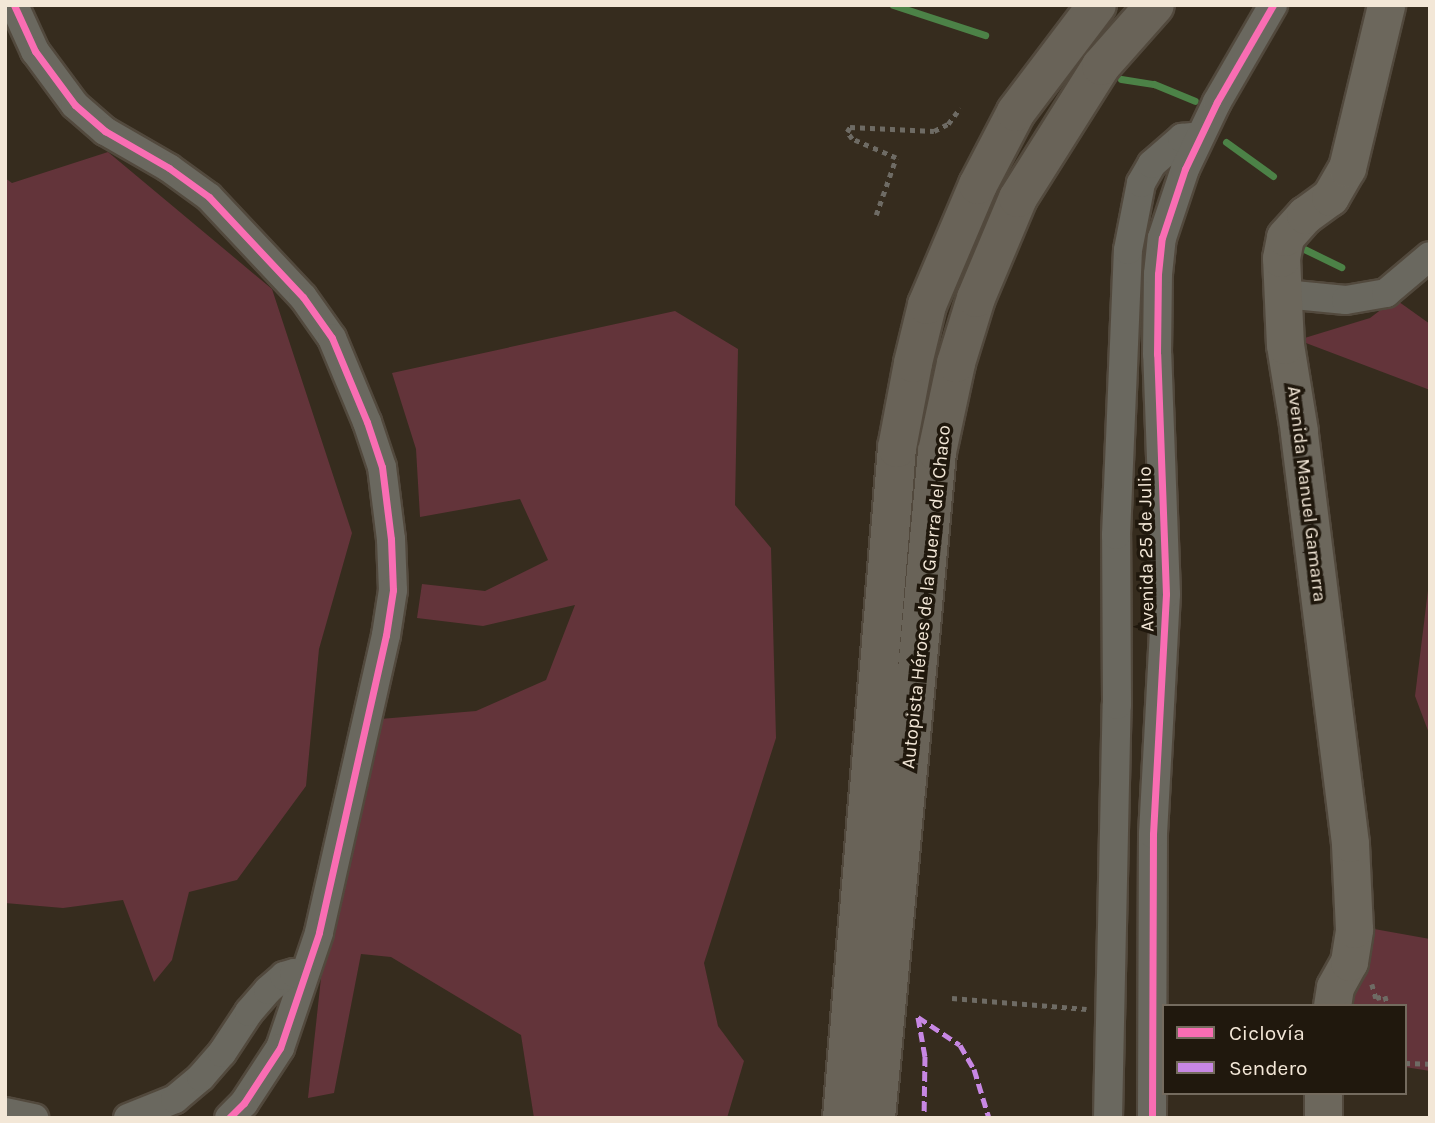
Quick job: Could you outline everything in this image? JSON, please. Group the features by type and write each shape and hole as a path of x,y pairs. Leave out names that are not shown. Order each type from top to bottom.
{"highway":[{"name":"Autopista Héroes de la Guerra del Chaco","path":"842,1118 897,448 913,363 927,305 978,185 1016,112 1097,5"},
{"name":"Autopista Héroes de la Guerra del Chaco","path":"876,1118 937,452 956,363 976,298 1018,198 1101,66 1155,5"}],"main road":[{"name":"Avenida Manuel Gamarra","path":"1332,1004 1335,987 1349,962 1354,929 1350,843 1299,431 1285,345 1281,258 1285,237 1305,215 1330,197 1347,168 1386,5"},
{"path":"1323,1095 1323,1118"}],"street":[{"path":"14,5 35,51 75,105 105,131 169,167 209,197 303,298 332,338 382,467 391,539 393,590 386,635 322,920 280,1048 244,1103 229,1118"},
{"name":"Avenida 25 de Julio","path":"1152,1118 1153,834 1166,594 1157,354 1158,274 1168,214 1200,136 1273,5"},
{"name":"Avenida 25 de Julio","path":"1108,1118 1116,705 1116,535 1128,250 1142,183 1152,164 1182,138 1200,136"},
{"path":"1284,294 1346,300 1386,293 1430,256"},
{"path":"128,1118 175,1099 201,1077 222,1053 249,1012 268,990 284,976 294,973 304,976"},
{"path":"5,1112 34,1118"}],"path":[{"path":"876,215 896,158 852,139 847,132 850,127 934,131 948,124 960,108"},
{"path":"953,998 1109,1010"},
{"path":"1407,1063 1430,1064"}],"shaded area":[{"path":"108,152 272,289 352,533 319,649 306,786 237,880 189,892 172,960 154,982 123,900 63,908 5,903 5,178 12,183"},
{"path":"1395,299 1430,324 1430,390 1298,340 1370,318"},
{"path":"675,311 738,349 735,505 771,548 776,738 704,963 718,1026 744,1061 727,1118 534,1118 521,1035 391,957 361,954 334,1093 308,1098 325,941 380,719 476,711 546,680 575,605 483,626 417,618 422,584 485,591 548,560 520,499 420,517 416,449 392,373"},
{"path":"1430,574 1430,736 1415,696"},
{"path":"1363,927 1430,939 1430,1071 1407,1067 1407,1004 1352,1004"}],"waterway":[{"path":"893,5 985,35"},
{"path":"1121,79 1154,84 1195,101"},
{"path":"1226,142 1273,176"},
{"path":"1299,242 1300,247 1341,267"}],"marked path":[{"path":"918,1017 960,1045 974,1069 989,1118"},
{"path":"918,1017 925,1056 924,1118"}],"cycle path":[{"path":"14,5 35,51 75,105 105,131 169,168 209,197 303,297 332,338 367,422 382,467 391,539 393,590 386,635 319,933 280,1048 244,1103 229,1118"},
{"path":"1152,1118 1153,834 1166,594 1157,354 1158,274 1162,238 1185,169 1217,102 1273,5"}]}
